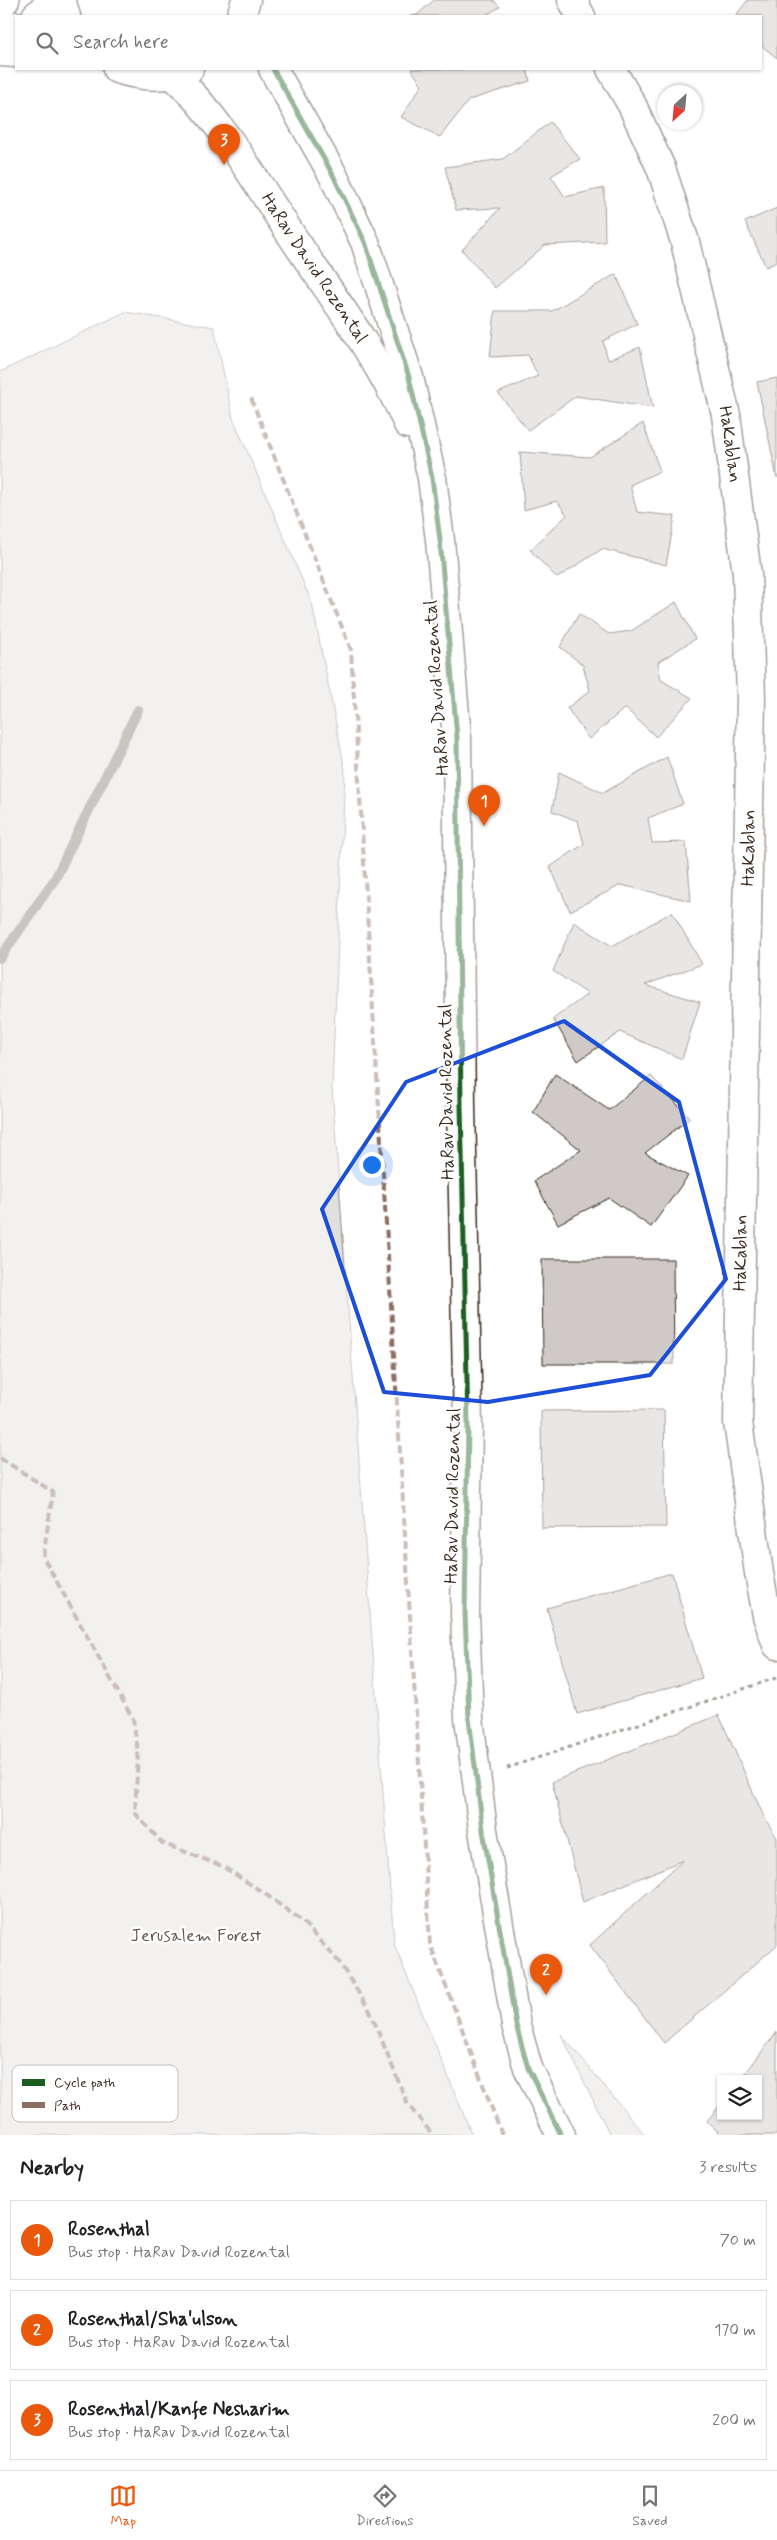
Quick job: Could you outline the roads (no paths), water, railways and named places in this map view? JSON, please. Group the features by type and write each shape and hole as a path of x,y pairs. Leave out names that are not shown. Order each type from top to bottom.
{"street":[{"path":"0,6 5,0"},
{"path":"37,15 54,0"},
{"path":"61,0 66,15"},
{"path":"572,0 580,15"},
{"path":"0,31 15,26"},
{"path":"0,52 15,53"},
{"path":"121,70 147,76 180,72"},
{"name":"HaRav David Rozental","path":"274,70 332,175 365,242 409,377 432,478 457,738 461,1086 468,1425 465,1614 468,1718 482,1830 516,2025 528,2068 561,2135"},
{"name":"HaKablan","path":"612,70 632,105 661,168 685,242 726,415 747,574 752,698 738,1422 759,1573 767,1616 777,1645"},
{"name":"HaRav David Rozental","path":"180,72 365,345 396,398 432,478"}],"waterway":[{"path":"0,958 55,879 138,710"}],"place":[{"name":"Rosenthal/Kanfe Nesharim","path":"224,165"},
{"name":"Rosenthal","path":"484,826"},
{"name":"Rosenthal/Sha'ulson","path":"546,1995"}],"park label":[{"name":"Jerusalem Forest","path":"196,1936"}]}
